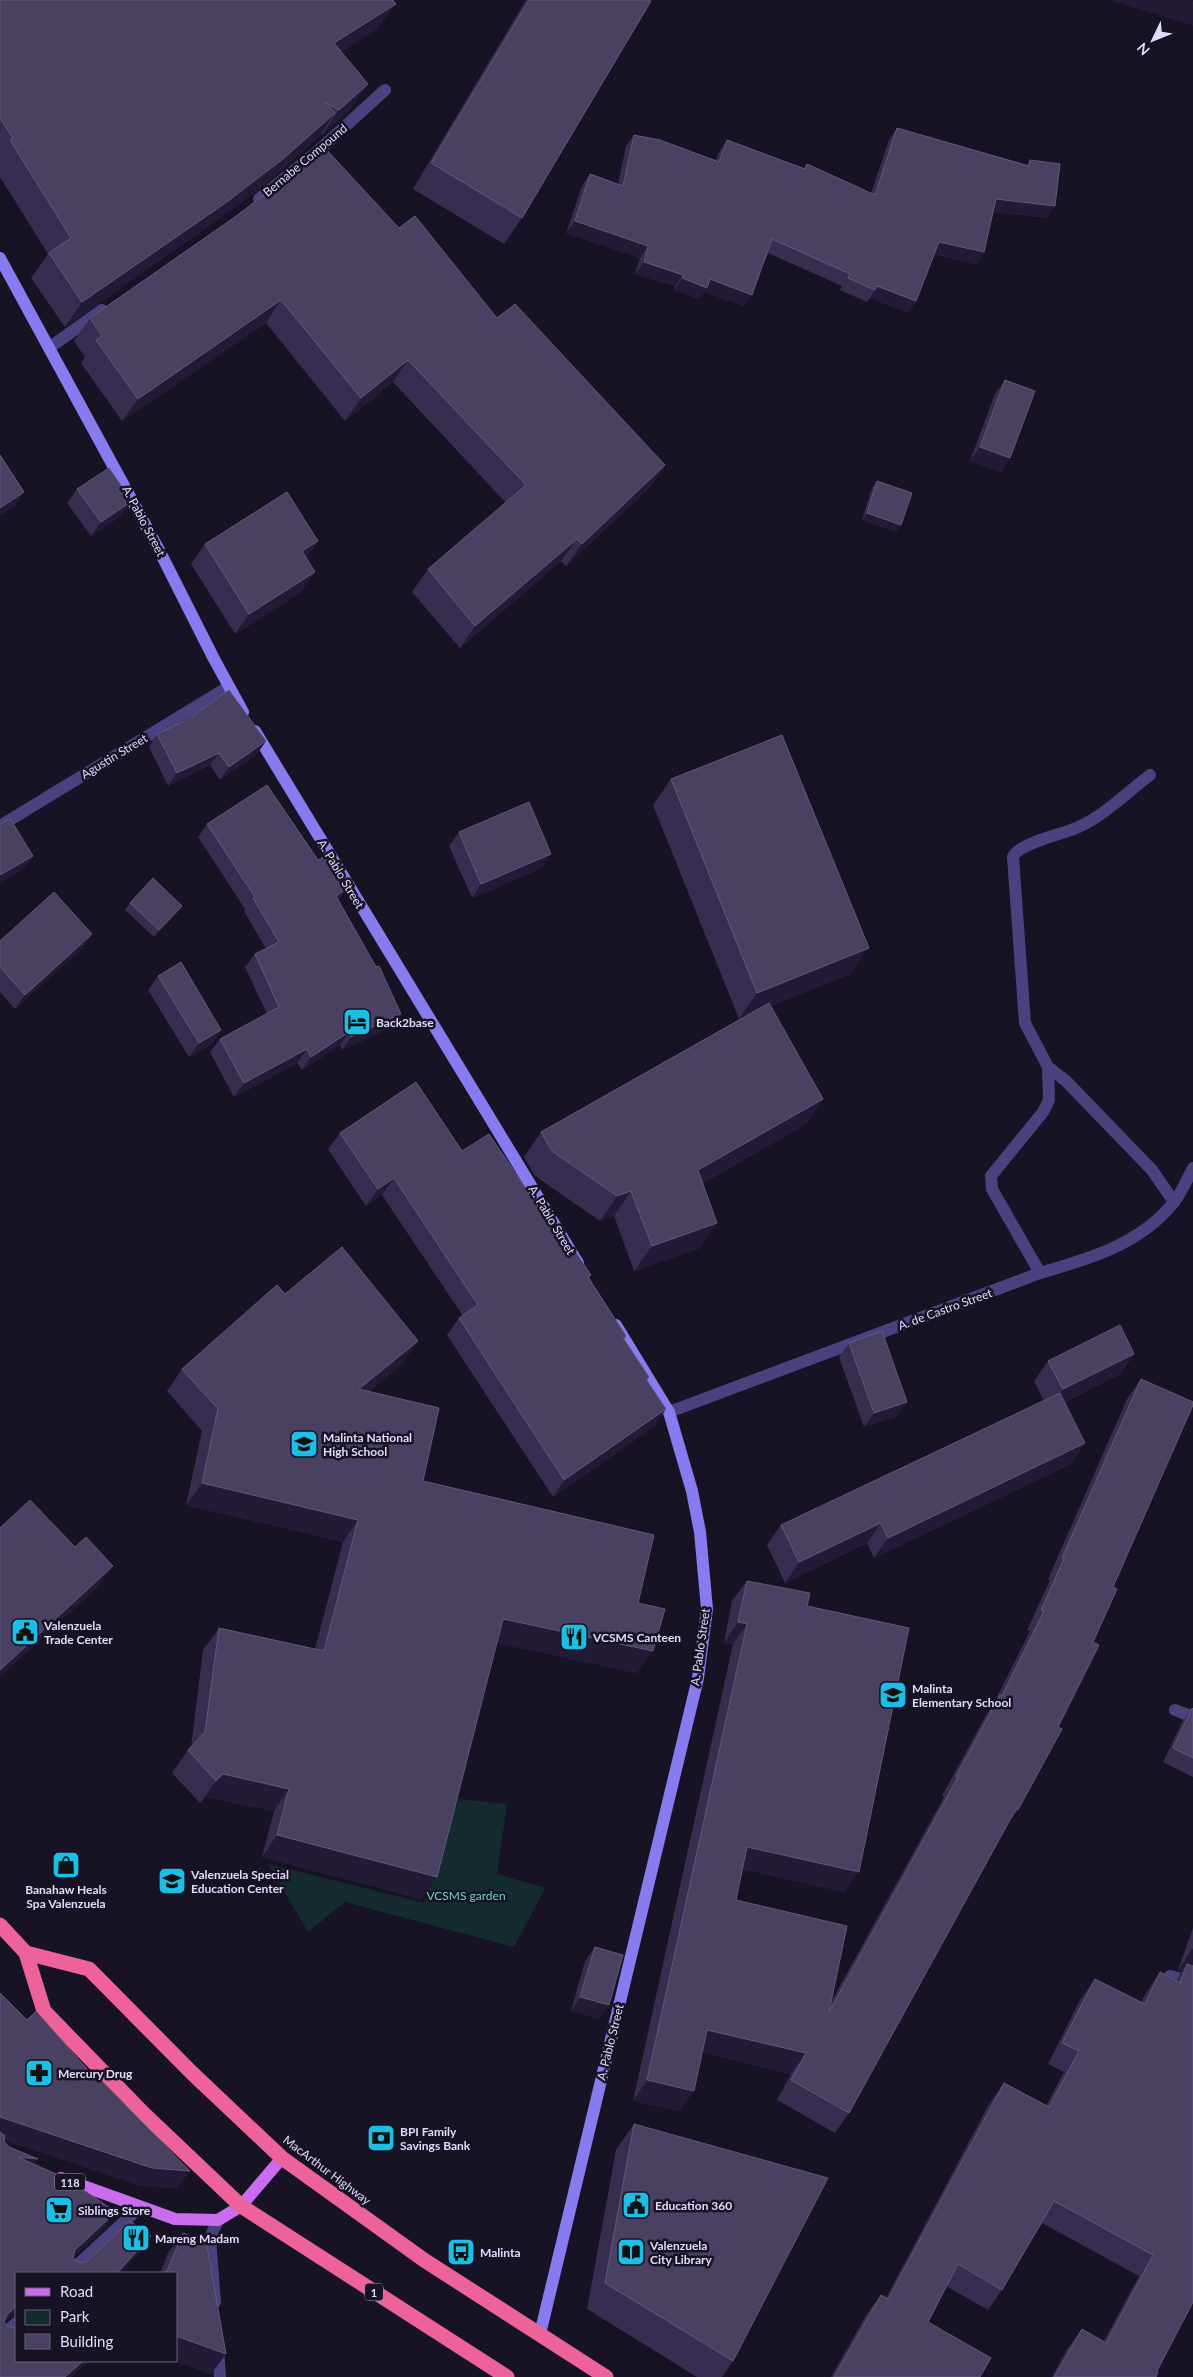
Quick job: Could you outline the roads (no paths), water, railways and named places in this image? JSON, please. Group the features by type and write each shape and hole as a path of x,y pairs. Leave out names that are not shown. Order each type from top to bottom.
{"highway":[{"name":"1","path":"0,1925 26,1953 44,2011 143,2113 241,2206 507,2377"},
{"name":"MacArthur Highway","path":"26,1953 89,1969 192,2074 282,2158 424,2260 606,2377"}],"main road":[{"path":"218,2220 241,2206 282,2158"},
{"name":"118","path":"49,2174 175,2218 218,2220"}],"street":[{"name":"Bernabe Compound","path":"248,207 318,151 385,90"},
{"name":"A. Pablo Street","path":"0,258 159,550 228,687 583,1271"},
{"path":"49,348 113,302"},
{"name":"Agustin Street","path":"0,826 228,687"},
{"path":"1150,775 1084,826 1024,847 1015,852 1013,857 1025,1023 1048,1067 1066,1081 1152,1170 1174,1202"},
{"path":"1040,1273 992,1189 992,1176 1043,1112 1049,1100 1048,1067"},
{"name":"A. de Castro Street","path":"669,1412 1040,1273 1080,1262 1137,1237 1174,1202 1193,1168"},
{"name":"A. Pablo Street","path":"540,2334 698,1678 707,1609 700,1532 692,1490 669,1412 609,1314"},
{"path":"1175,1710 1193,1717"},
{"path":"1170,1976 1193,1982"},
{"path":"70,2272 140,2207"},
{"path":"216,2311 210,2238 218,2220"},
{"path":"0,2338 15,2324"},
{"path":"217,2330 220,2377"}],"place":[{"name":"Back2base","path":"357,1022"},
{"name":"Malinta National High School","path":"304,1444"},
{"name":"Valenzuela Trade Center","path":"25,1632"},
{"name":"VCSMS Canteen","path":"574,1637"},
{"name":"Malinta Elementary School","path":"893,1695"},
{"name":"Banahaw Heals Spa Valenzuela","path":"66,1865"},
{"name":"Valenzuela Special Education Center","path":"172,1881"},
{"name":"Mercury Drug","path":"39,2073"},
{"name":"BPI Family Savings Bank","path":"381,2138"},
{"name":"Education 360","path":"636,2205"},
{"name":"Siblings Store","path":"59,2210"},
{"name":"Mareng Madam","path":"136,2238"},
{"name":"Malinta","path":"461,2252"},
{"name":"Valenzuela City Library","path":"631,2252"}],"park label":[{"name":"VCSMS garden","path":"466,1895"}]}
